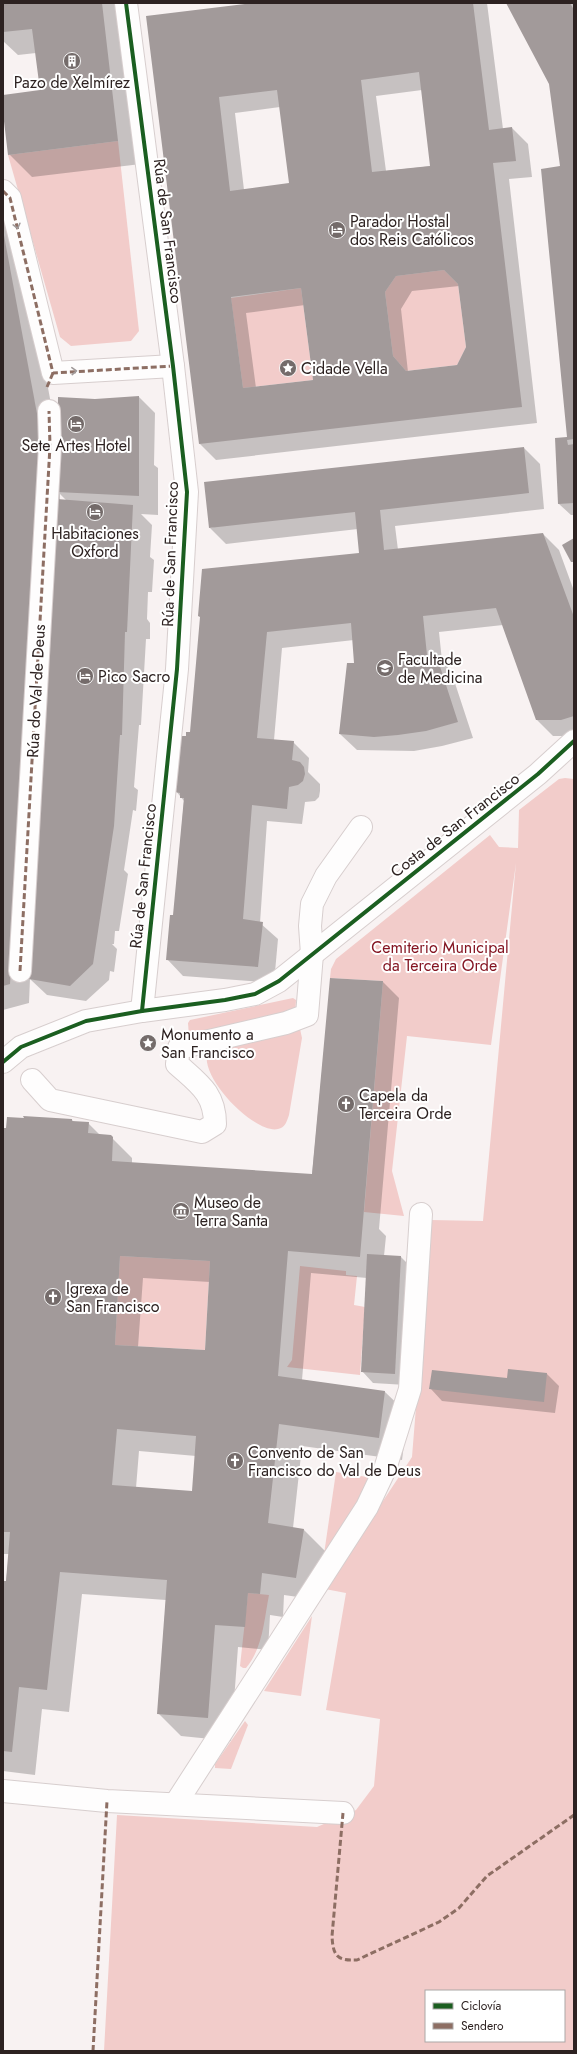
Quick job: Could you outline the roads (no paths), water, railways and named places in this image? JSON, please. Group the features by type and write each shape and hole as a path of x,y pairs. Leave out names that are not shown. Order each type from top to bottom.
{"street":[{"name":"Rúa de San Francisco","path":"126,3 173,366 187,492 177,669 142,1011"},
{"path":"3,191 10,198 50,380 173,366"},
{"name":"Rúa do Val de Deus","path":"20,971 50,446 49,411"},
{"name":"Costa de San Francisco","path":"3,1062 21,1047 86,1021 255,994 279,981 549,765 574,741"},
{"name":"Costa de San Francisco","path":"549,765 574,758"},
{"path":"32,1080 50,1100 202,1132 215,1124 215,1109 205,1088 177,1064 179,1048 286,1023 307,1015 312,954 310,926 312,904 326,876 361,827"},
{"path":"176,1803 367,1507 385,1469 410,1389 421,1214"},
{"path":"3,1791 107,1801 176,1803 343,1813"}],"place":[{"name":"Pazo de Xelmírez","path":"72,61"},
{"name":"Parador Hostal dos Reis Católicos","path":"337,230"},
{"name":"Cidade Vella","path":"288,368"},
{"name":"Sete Artes Hotel","path":"76,424"},
{"name":"Habitaciones Oxford","path":"95,512"},
{"name":"Facultade de Medicina","path":"385,668"},
{"name":"Pico Sacro","path":"85,676"},
{"name":"Monumento a San Francisco","path":"148,1043"},
{"name":"Capela da Terceira Orde","path":"346,1104"},
{"name":"Museo de Terra Santa","path":"181,1211"},
{"name":"Igrexa de San Francisco","path":"53,1297"},
{"name":"Convento de San Francisco do Val de Deus","path":"235,1461"}],"park label":[{"name":"Cemiterio Municipal da Terceira Orde","path":"440,956"}]}
